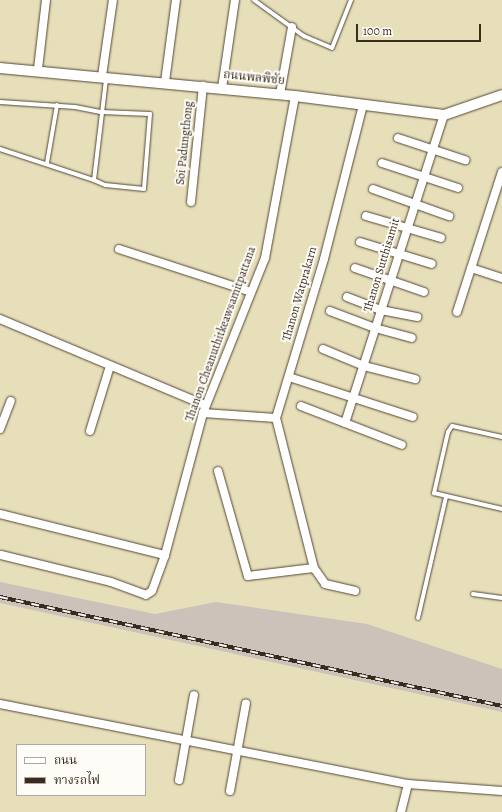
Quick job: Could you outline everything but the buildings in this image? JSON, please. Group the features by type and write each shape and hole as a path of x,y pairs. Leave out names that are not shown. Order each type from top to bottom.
{"street":[{"path":"38,69 46,0"},
{"path":"104,78 113,0"},
{"path":"165,82 176,0"},
{"path":"222,88 235,0"},
{"path":"280,94 292,27"},
{"name":"ถนนพลพิชัย","path":"0,68 38,69 104,78 165,82 280,94 444,115 502,95"},
{"name":"Soi Padungthong","path":"191,202 203,86"},
{"name":"Thanon Cheanuthitkeawsamitpattana","path":"1,554 111,582 146,595 155,586 165,555 204,409 265,258 295,96"},
{"name":"Thanon Watprakarn","path":"276,418 324,259 363,105"},
{"name":"Thanon Sutthisamit","path":"345,423 422,176 444,115"},
{"path":"398,138 465,160"},
{"path":"382,163 458,188"},
{"path":"457,312 471,268 499,191 502,172"},
{"path":"373,189 449,216"},
{"path":"366,216 406,229 442,238"},
{"path":"360,242 397,255 432,264"},
{"path":"119,249 251,292"},
{"path":"355,268 390,282 424,292"},
{"path":"471,268 502,278"},
{"path":"347,297 380,310 417,317"},
{"path":"330,311 375,328 412,338"},
{"path":"0,319 110,366 204,409 276,418 314,568 325,584 355,591"},
{"path":"323,349 364,366 415,379"},
{"path":"90,431 110,366"},
{"path":"288,377 413,417"},
{"path":"0,429 10,401"},
{"path":"301,406 402,445"},
{"path":"218,471 248,576 314,568"},
{"path":"0,514 165,555"},
{"path":"178,780 194,695"},
{"path":"230,791 246,703"},
{"path":"0,704 238,749 408,784 502,791"},
{"path":"401,812 408,784"}],"lane":[{"path":"254,0 313,41 332,48 351,0"},
{"path":"94,180 104,78"},
{"path":"0,102 56,105 101,112 150,114 144,189 105,184 47,163 0,149"},
{"path":"47,163 56,105"},
{"path":"502,437 452,426 448,432 434,493 502,509"},
{"path":"418,618 446,497"},
{"path":"473,594 502,598"}],"shaded area":[{"path":"0,582 155,614 216,602 367,624 502,669 502,712 0,603"}],"railway":[{"path":"0,597 502,706"}]}
